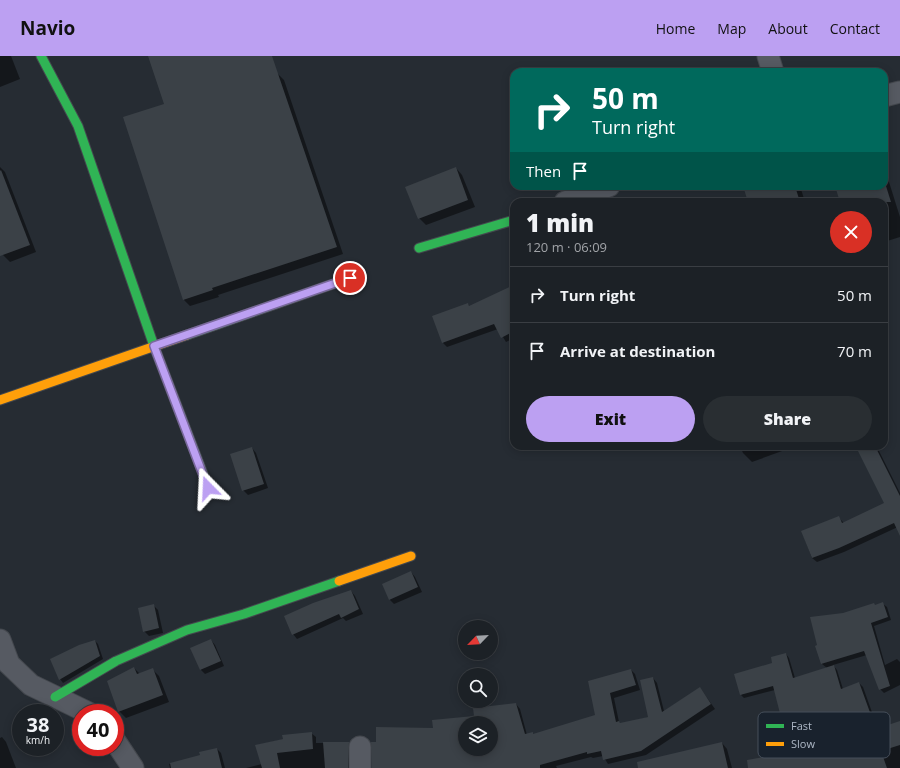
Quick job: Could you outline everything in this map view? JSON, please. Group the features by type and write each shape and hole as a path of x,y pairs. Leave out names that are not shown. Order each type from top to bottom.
{"street":[{"path":"41,56 78,126 154,346 208,488"},
{"path":"768,56 772,68"},
{"path":"888,95 900,92"},
{"path":"576,198 598,190"},
{"path":"419,248 510,221"},
{"path":"0,400 350,278"},
{"path":"55,697 116,661 187,630 244,614 411,556"},
{"path":"0,640 9,664 31,685 72,705"},
{"path":"360,747 360,768"},
{"path":"124,754 133,768"}],"building":[{"path":"148,56 272,56 337,247 212,288 213,290 183,300 123,117 164,104"},
{"path":"456,167 468,200 418,219 405,187"},
{"path":"1,170 30,245 0,256 0,171"},
{"path":"744,190 796,190 799,198 747,198"},
{"path":"836,190 887,190 891,202 888,202 888,198 839,198"},
{"path":"510,287 510,333 501,338 494,324 442,343 432,316 468,303 469,306"},
{"path":"252,447 264,484 242,491 230,454"},
{"path":"877,450 900,496 900,536 894,523 839,548 812,558 801,531 839,516 842,523 884,503 858,451"},
{"path":"411,571 418,587 389,600 382,584"},
{"path":"351,590 359,609 341,618 339,614 292,635 284,616 313,603"},
{"path":"883,602 888,617 871,623 890,686 879,690 864,651 821,664 815,646 817,645 810,617 843,613 874,603 875,605"},
{"path":"154,604 159,628 143,632 138,608"},
{"path":"211,639 221,661 200,670 190,648"},
{"path":"95,640 100,656 59,680 50,659 79,645"},
{"path":"786,653 793,678 834,665 841,689 859,682 870,712 780,712 773,686 740,695 734,674 772,663 771,657"},
{"path":"134,667 137,674 153,668 163,695 124,710 124,704 115,704 107,681"},
{"path":"631,669 636,685 610,693 616,722 619,721 620,723 648,717 640,680 653,677 662,712 700,687 711,704 641,751 603,760 601,751 587,754 587,752 540,765 540,768 372,768 371,742 376,742 376,727 433,728 432,720 458,718 458,756 498,756 498,716 474,716 473,708 498,708 498,705 516,703 525,734 533,732 533,734 595,715 588,681"},
{"path":"900,721 900,745 890,748 890,724"},
{"path":"312,732 313,749 277,753 280,768 262,768 255,745 283,739 282,735"},
{"path":"323,742 349,742 348,768 325,768"},
{"path":"722,742 728,768 638,768 637,762"},
{"path":"217,748 222,768 171,768 170,763 200,755 199,752"},
{"path":"758,758 883,758 887,768 748,768 747,760"}],"traffic: fast":[{"path":"41,56 78,126 154,346 208,487"},
{"path":"419,248 510,221"},
{"path":"187,335 350,278"},
{"path":"55,697 116,661 187,630 244,614 339,581"}],"traffic: slow":[{"path":"0,400 187,335"},
{"path":"339,581 411,556"}],"route":[{"path":"208,488 154,346 350,278"}]}
